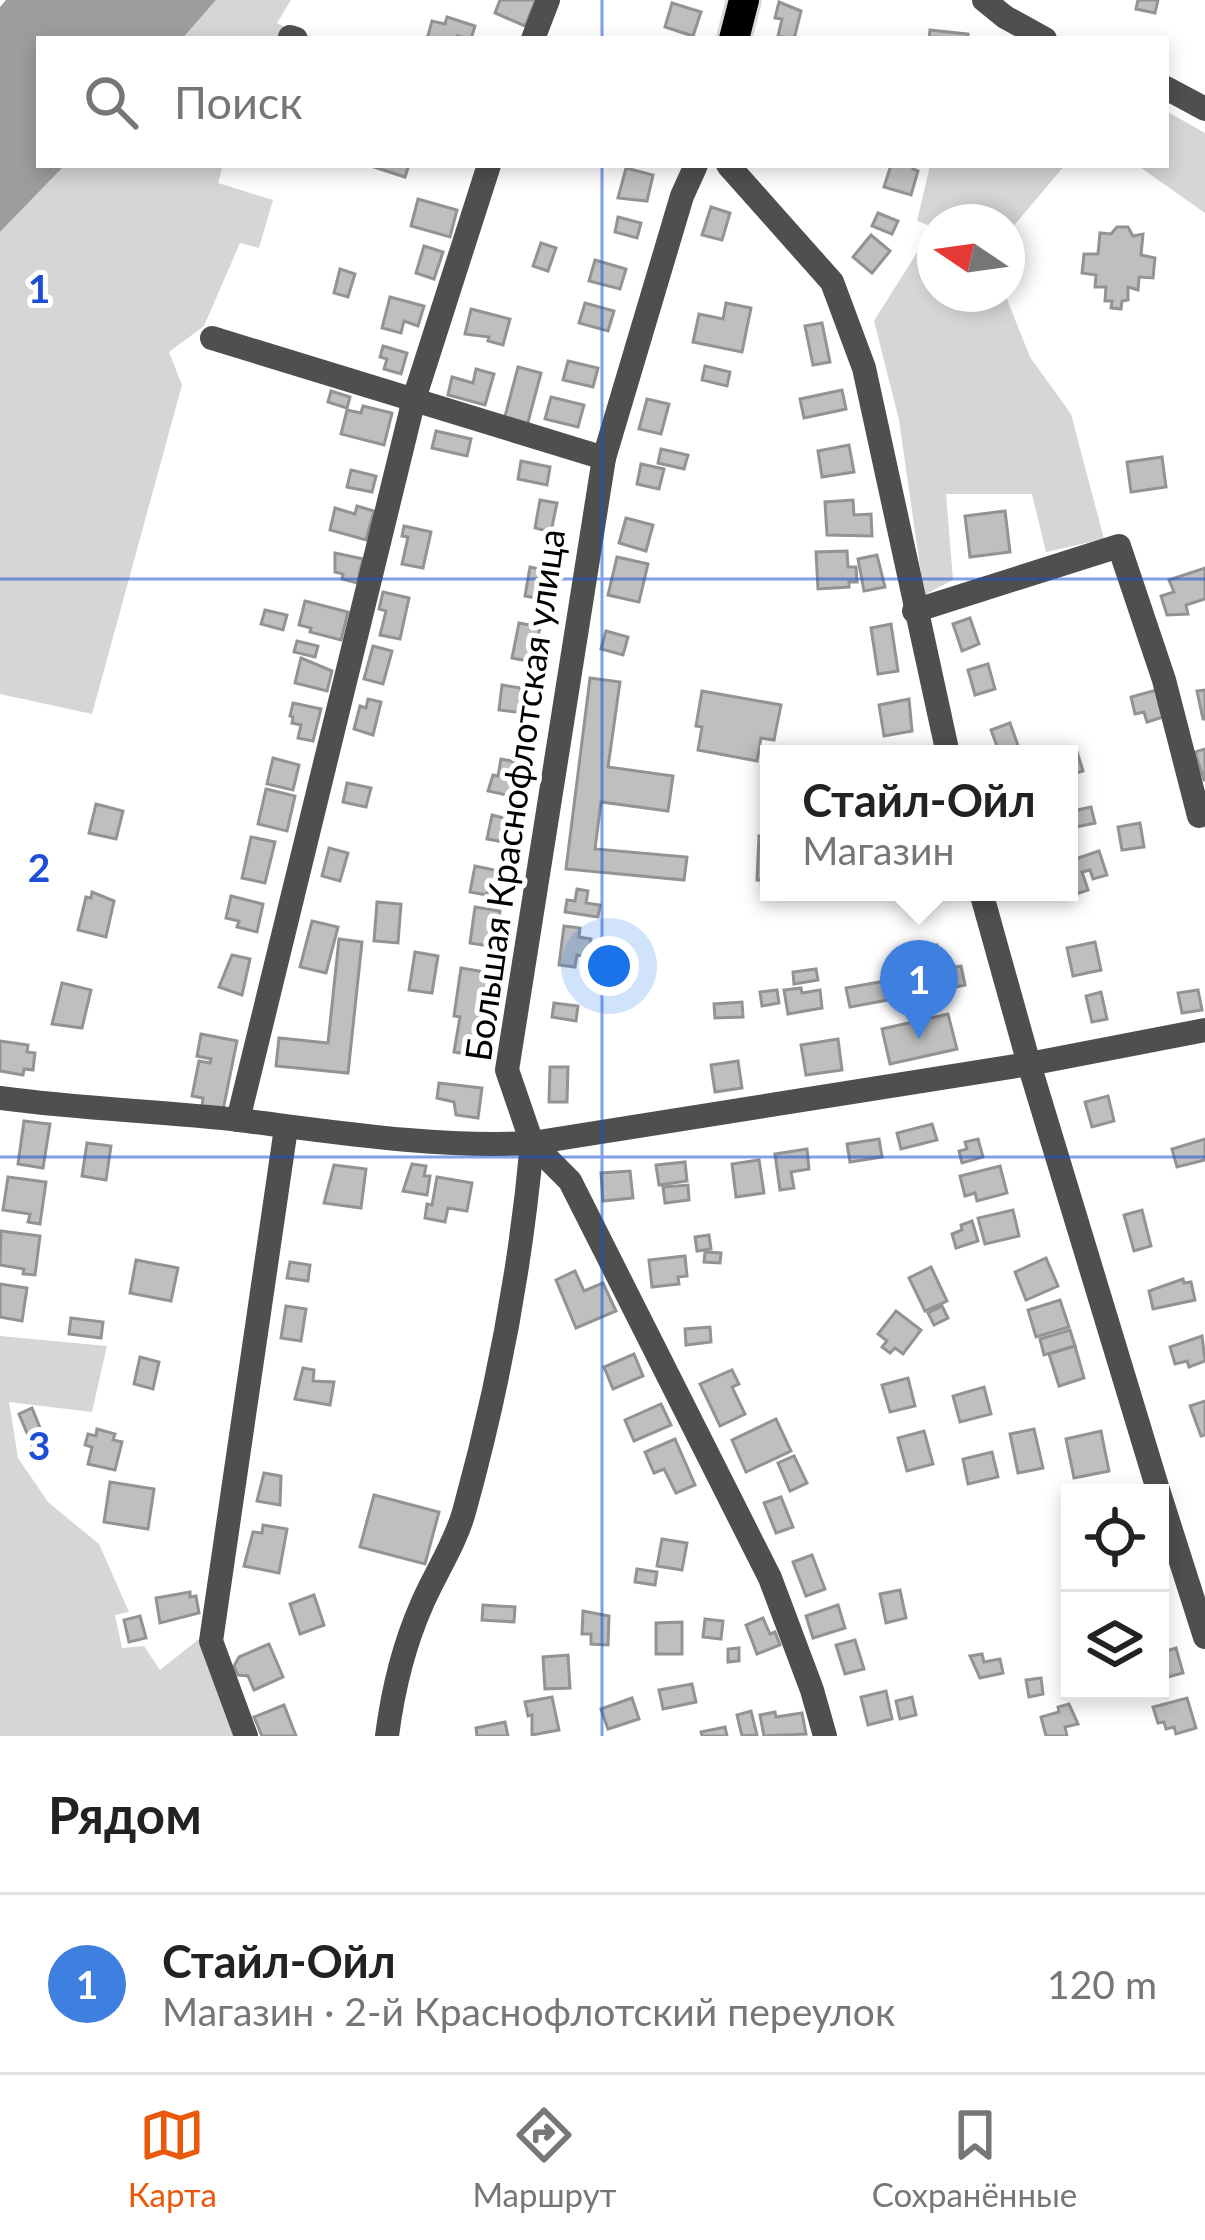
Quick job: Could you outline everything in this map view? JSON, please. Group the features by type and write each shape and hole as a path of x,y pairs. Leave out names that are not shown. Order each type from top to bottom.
{"main road":[{"path":"735,36 744,0"}],"street":[{"path":"534,36 548,0"},
{"path":"984,0 1040,36"},
{"path":"1169,90 1205,110"},
{"path":"238,1120 414,399 488,168"},
{"name":"Большая Краснофлотская улица","path":"695,168 682,196 604,458 507,1070 532,1143 570,1181 770,1578 825,1736"},
{"path":"731,168 832,282 864,368 946,745"},
{"path":"212,338 604,458"},
{"path":"914,611 1119,546 1164,680 1199,816"},
{"path":"984,901 1157,1484"},
{"path":"0,1098 480,1146 532,1143 1204,1035"},
{"path":"246,1736 212,1641 286,1128"},
{"path":"387,1736 394,1678 419,1609 462,1517 493,1389 527,1203 532,1143"},
{"path":"1169,1522 1205,1636"}],"shaded area":[{"path":"6,0 216,0 185,36 36,36 36,168 62,168 0,232 0,7"},
{"path":"216,0 291,0 277,23 290,30 287,36 185,36"},
{"path":"1169,113 1205,133 1205,213 1141,168 1169,168"},
{"path":"62,168 222,168 218,183 273,200 259,248 240,243 204,326 169,352 182,385 92,714 0,694 0,232"},
{"path":"929,168 1062,168 1025,213 1025,204 921,204"},
{"path":"917,252 917,312 1012,312 1030,357 1071,414 1104,539 1046,552 1032,494 946,494 953,580 924,595 899,420 874,321"},
{"path":"0,1336 107,1346 92,1412 9,1402 18,1458 48,1502 99,1544 129,1612 115,1615 122,1648 144,1646 160,1670 199,1639 234,1736 0,1736"}],"building":[{"path":"500,0 536,0 525,26 495,13"},
{"path":"1138,0 1158,0 1155,13 1136,9"},
{"path":"779,2 801,11 795,36 778,36 782,19 775,18"},
{"path":"672,3 701,12 693,36 665,27"},
{"path":"447,17 475,26 472,36 428,36 432,21 445,24"},
{"path":"930,30 968,34 968,36 929,36"},
{"path":"377,168 408,168 405,177"},
{"path":"626,168 653,175 647,201 618,198"},
{"path":"890,168 918,171 911,195 884,187"},
{"path":"418,199 457,210 450,237 411,226"},
{"path":"711,207 730,213 722,240 702,235"},
{"path":"878,213 898,221 892,234 872,226"},
{"path":"618,217 641,223 637,238 615,232"},
{"path":"1117,227 1128,227 1133,236 1143,234 1141,255 1155,258 1153,278 1139,277 1138,290 1128,287 1128,300 1122,301 1121,309 1105,301 1106,287 1095,287 1096,275 1082,273 1084,254 1098,254 1100,233 1111,234"},
{"path":"871,235 890,251 872,273 853,257"},
{"path":"541,243 556,248 548,271 533,266"},
{"path":"424,246 443,252 434,279 416,273"},
{"path":"595,260 626,269 620,289 589,281"},
{"path":"340,269 355,274 348,297 334,293"},
{"path":"390,297 424,306 418,326 404,321 401,333 382,328"},
{"path":"585,303 614,311 608,331 579,323"},
{"path":"726,303 751,308 742,352 693,342 699,314 723,319"},
{"path":"471,309 510,319 503,345 488,341 489,337 465,334"},
{"path":"822,323 830,362 813,365 805,326"},
{"path":"383,346 407,353 401,374 384,369"},
{"path":"568,361 598,368 593,387 563,380"},
{"path":"705,366 730,372 727,386 702,380"},
{"path":"518,367 541,373 527,426 504,420"},
{"path":"476,369 494,374 485,405 448,395 452,377 473,383"},
{"path":"842,390 846,409 804,418 800,399"},
{"path":"331,391 350,397 347,408 328,402"},
{"path":"551,397 584,405 578,427 545,419"},
{"path":"647,399 669,404 661,434 639,429"},
{"path":"363,406 392,413 384,445 341,434 347,410 361,413"},
{"path":"436,431 471,439 467,456 432,448"},
{"path":"849,445 854,472 822,477 818,451"},
{"path":"661,449 688,455 684,469 658,463"},
{"path":"1162,457 1166,487 1131,492 1127,462"},
{"path":"521,461 550,467 547,485 518,479"},
{"path":"641,464 664,469 659,489 637,484"},
{"path":"351,470 376,476 372,492 347,487"},
{"path":"540,500 557,503 551,532 535,528"},
{"path":"853,500 854,515 871,514 872,536 827,535 825,502"},
{"path":"357,506 374,511 366,540 330,530 335,508 355,514"},
{"path":"1005,511 1010,552 970,557 965,516"},
{"path":"626,518 653,525 646,551 619,543"},
{"path":"404,526 431,532 423,568 402,564 408,537 402,536"},
{"path":"847,551 848,567 856,567 857,582 818,589 816,552"},
{"path":"335,553 363,559 357,583 335,572"},
{"path":"877,555 885,587 864,591 858,559"},
{"path":"617,557 648,564 639,602 608,595"},
{"path":"530,567 547,571 542,599 525,596"},
{"path":"1205,568 1205,599 1186,605 1188,614 1167,615 1161,596 1174,592 1169,580"},
{"path":"383,592 409,598 400,639 380,635 386,611 379,609"},
{"path":"305,601 348,612 341,640 299,625"},
{"path":"265,610 287,615 283,630 261,624"},
{"path":"970,618 979,644 962,651 953,624"},
{"path":"519,623 540,627 533,662 512,658"},
{"path":"891,624 898,671 878,674 871,628"},
{"path":"606,631 628,637 623,655 601,649"},
{"path":"297,641 318,646 315,657 294,652"},
{"path":"373,646 392,651 383,684 364,679"},
{"path":"301,658 332,671 327,691 295,683"},
{"path":"988,664 995,689 975,695 968,670"},
{"path":"590,678 620,682 608,767 673,776 668,811 601,802 595,849 687,857 684,880 566,869"},
{"path":"502,685 521,688 520,696 526,697 524,713 499,710"},
{"path":"1156,690 1163,717 1147,722 1144,712 1135,714 1131,697"},
{"path":"1205,690 1205,719 1203,719 1197,691"},
{"path":"702,691 781,705 774,740 761,738 757,761 698,750 702,727 696,726"},
{"path":"368,699 381,702 373,735 354,729 360,706 366,708"},
{"path":"909,699 912,731 884,736 879,705"},
{"path":"293,703 321,709 313,741 298,738 301,725 292,723 290,716"},
{"path":"1010,723 1018,745 997,745 991,730"},
{"path":"1205,749 1205,780 1204,780 1195,752"},
{"path":"273,758 299,765 293,790 267,784"},
{"path":"501,759 516,762 511,796 488,791 493,775 498,776"},
{"path":"347,783 371,788 366,807 343,802"},
{"path":"266,789 295,796 287,831 258,824"},
{"path":"96,804 123,811 116,839 89,833"},
{"path":"1091,807 1095,823 1078,827 1078,810"},
{"path":"492,815 508,819 504,842 487,839"},
{"path":"1140,823 1144,847 1122,850 1118,827"},
{"path":"251,837 275,842 265,883 242,878"},
{"path":"329,848 348,853 340,881 322,876"},
{"path":"1099,851 1107,875 1093,879 1090,870 1082,872 1088,890 1078,893 1078,858"},
{"path":"475,866 503,872 499,891 470,892"},
{"path":"577,889 588,891 586,903 600,905 598,917 565,912 567,900 575,901"},
{"path":"92,892 114,901 106,937 78,930 86,897 91,898"},
{"path":"231,896 263,904 257,932 237,927 239,921 226,918"},
{"path":"377,902 401,904 398,943 374,941"},
{"path":"475,907 500,911 495,947 470,943"},
{"path":"312,921 338,927 326,973 300,967"},
{"path":"564,926 580,928 579,937 591,939 588,957 577,955 575,967 559,965"},
{"path":"339,939 362,942 348,1073 276,1066 279,1038 328,1043"},
{"path":"1095,942 1101,970 1073,976 1067,948"},
{"path":"937,945 940,963 922,966 919,948"},
{"path":"415,952 438,956 432,993 409,990"},
{"path":"232,955 250,959 242,995 219,987"},
{"path":"961,966 965,985 941,990 937,971"},
{"path":"461,968 491,973 478,1056 454,1052"},
{"path":"816,969 818,980 794,984 793,972"},
{"path":"885,981 888,1000 850,1007 846,988"},
{"path":"62,983 91,990 82,1028 52,1024"},
{"path":"801,988 802,993 820,990 822,1008 788,1014 784,990"},
{"path":"777,990 779,1003 762,1006 760,992"},
{"path":"1198,990 1202,1010 1182,1013 1178,993"},
{"path":"1101,992 1107,1019 1092,1022 1086,996"},
{"path":"742,1002 743,1017 715,1018 714,1004"},
{"path":"554,1003 578,1006 576,1021 552,1017"},
{"path":"948,1014 957,1049 890,1064 882,1029"},
{"path":"201,1034 237,1041 223,1110 202,1106 203,1098 192,1096 199,1061 210,1063 211,1059 197,1056"},
{"path":"838,1039 842,1070 806,1075 801,1045"},
{"path":"0,1041 28,1045 27,1052 35,1053 33,1070 24,1069 23,1075 0,1071"},
{"path":"738,1061 742,1088 715,1092 711,1065"},
{"path":"550,1067 568,1067 567,1102 549,1102"},
{"path":"439,1083 482,1088 478,1118 456,1115 454,1102 437,1098"},
{"path":"1108,1096 1114,1121 1092,1127 1085,1102"},
{"path":"24,1121 50,1124 43,1168 18,1164"},
{"path":"932,1124 937,1140 901,1149 897,1133"},
{"path":"879,1139 882,1157 850,1162 847,1144"},
{"path":"978,1139 983,1157 962,1163 959,1151 967,1149 965,1142"},
{"path":"1205,1139 1205,1160 1177,1167 1172,1149"},
{"path":"87,1143 111,1146 106,1180 82,1176"},
{"path":"807,1149 809,1169 791,1172 794,1188 780,1190 775,1154"},
{"path":"759,1160 764,1193 736,1197 732,1164"},
{"path":"685,1162 687,1181 659,1185 656,1165"},
{"path":"412,1164 426,1166 424,1176 430,1176 427,1195 403,1191"},
{"path":"334,1165 366,1169 361,1208 324,1203"},
{"path":"1000,1166 1007,1193 977,1201 975,1193 965,1196 960,1176"},
{"path":"630,1171 633,1198 603,1201 601,1173"},
{"path":"8,1177 46,1182 40,1224 28,1222 30,1214 3,1210"},
{"path":"437,1177 472,1183 467,1211 448,1208 445,1222 425,1218"},
{"path":"688,1185 689,1200 665,1203 663,1187"},
{"path":"1013,1210 1019,1236 985,1244 978,1218"},
{"path":"1142,1210 1151,1246 1134,1251 1124,1215"},
{"path":"972,1221 978,1241 956,1248 952,1234"},
{"path":"1,1231 40,1236 35,1275 0,1265"},
{"path":"709,1235 711,1249 697,1251 695,1237"},
{"path":"705,1252 721,1253 720,1263 704,1262"},
{"path":"685,1256 687,1276 678,1277 679,1284 652,1287 649,1260"},
{"path":"1046,1258 1058,1286 1026,1300 1015,1272"},
{"path":"136,1260 178,1268 171,1301 130,1293"},
{"path":"290,1262 310,1265 308,1281 287,1278"},
{"path":"931,1267 947,1301 925,1311 909,1278"},
{"path":"575,1271 584,1291 603,1283 616,1311 576,1328 556,1280"},
{"path":"1183,1279 1191,1282 1195,1300 1153,1309 1149,1291"},
{"path":"0,1284 27,1288 22,1321 0,1317"},
{"path":"1060,1300 1069,1327 1036,1337 1028,1310"},
{"path":"286,1306 306,1309 301,1341 281,1338"},
{"path":"942,1306 948,1318 934,1325 928,1313"},
{"path":"896,1311 921,1330 903,1354 882,1347 887,1341 878,1334"},
{"path":"71,1318 103,1322 101,1338 69,1334"},
{"path":"710,1327 711,1342 686,1345 685,1329"},
{"path":"1070,1330 1075,1346 1044,1355 1040,1339"},
{"path":"1202,1336 1205,1361 1189,1367 1187,1361 1175,1364 1170,1347"},
{"path":"1075,1346 1084,1378 1059,1386 1049,1354"},
{"path":"634,1354 643,1376 613,1389 604,1367"},
{"path":"140,1357 159,1362 153,1389 134,1384"},
{"path":"303,1368 314,1370 313,1381 334,1382 330,1405 295,1399"},
{"path":"732,1370 739,1384 732,1387 745,1414 720,1426 700,1384"},
{"path":"908,1378 915,1406 890,1412 882,1385"},
{"path":"984,1387 991,1414 960,1422 953,1396"},
{"path":"1205,1401 1205,1435 1201,1436 1190,1406"},
{"path":"661,1404 671,1425 634,1441 625,1420"},
{"path":"32,1408 45,1440 32,1445 19,1414"},
{"path":"776,1419 791,1451 746,1472 732,1440"},
{"path":"97,1429 115,1434 113,1440 122,1442 115,1470 88,1464 92,1447 85,1445 88,1434 96,1436"},
{"path":"1034,1429 1043,1468 1018,1473 1010,1434"},
{"path":"924,1431 933,1464 907,1471 898,1438"},
{"path":"1101,1431 1109,1471 1074,1478 1066,1439"},
{"path":"675,1439 695,1485 676,1493 664,1469 654,1473 645,1452"},
{"path":"992,1452 998,1477 968,1484 963,1459"},
{"path":"794,1456 807,1483 790,1491 778,1463"},
{"path":"264,1473 281,1476 280,1505 257,1501"},
{"path":"110,1482 154,1489 148,1529 104,1522"},
{"path":"374,1495 439,1512 425,1564 360,1547"},
{"path":"781,1497 793,1527 776,1533 764,1503"},
{"path":"263,1525 287,1529 279,1573 244,1566 253,1532 262,1533"},
{"path":"662,1539 687,1543 682,1570 657,1566"},
{"path":"812,1555 825,1589 806,1596 793,1562"},
{"path":"637,1569 657,1572 655,1585 635,1582"},
{"path":"900,1590 906,1618 886,1623 880,1594"},
{"path":"190,1592 190,1597 196,1596 199,1613 160,1623 156,1598"},
{"path":"314,1595 324,1625 300,1634 290,1604"},
{"path":"483,1605 515,1607 514,1622 482,1620"},
{"path":"838,1605 845,1628 813,1638 806,1616"},
{"path":"583,1611 609,1616 608,1645 591,1644 591,1634 582,1634"},
{"path":"140,1616 146,1638 129,1642 124,1620"},
{"path":"763,1618 780,1645 757,1654 746,1625"},
{"path":"705,1619 723,1621 721,1639 703,1637"},
{"path":"682,1622 682,1654 656,1654 656,1623"},
{"path":"855,1640 864,1669 845,1674 836,1645"},
{"path":"269,1644 283,1677 254,1690 248,1676 238,1675 234,1666 239,1657"},
{"path":"739,1648 739,1661 728,1662 728,1649"},
{"path":"1176,1648 1183,1673 1169,1677 1169,1650"},
{"path":"982,1654 984,1662 1000,1659 1003,1673 980,1678 970,1656"},
{"path":"568,1655 570,1688 545,1689 543,1657"},
{"path":"1041,1678 1043,1694 1029,1697 1026,1680"},
{"path":"692,1684 696,1702 663,1709 659,1690"},
{"path":"886,1691 892,1719 868,1725 861,1697"},
{"path":"552,1697 559,1730 532,1735 532,1715 528,1716 525,1702"},
{"path":"912,1697 916,1715 900,1719 896,1701"},
{"path":"632,1698 639,1719 608,1729 601,1709"},
{"path":"1187,1698 1196,1728 1176,1734 1174,1727 1166,1729 1164,1722 1158,1723 1153,1707"},
{"path":"1069,1704 1078,1724 1065,1727 1067,1736 1046,1736 1041,1717"},
{"path":"284,1705 296,1736 262,1736 254,1717"},
{"path":"751,1711 757,1735 742,1736 737,1715"},
{"path":"775,1712 776,1717 802,1713 806,1734 764,1736 760,1715"},
{"path":"505,1722 508,1736 477,1736 476,1728"},
{"path":"725,1727 727,1736 702,1736 701,1732"}],"place":[{"name":"Стайл-Ойл","path":"919,1039"}]}
